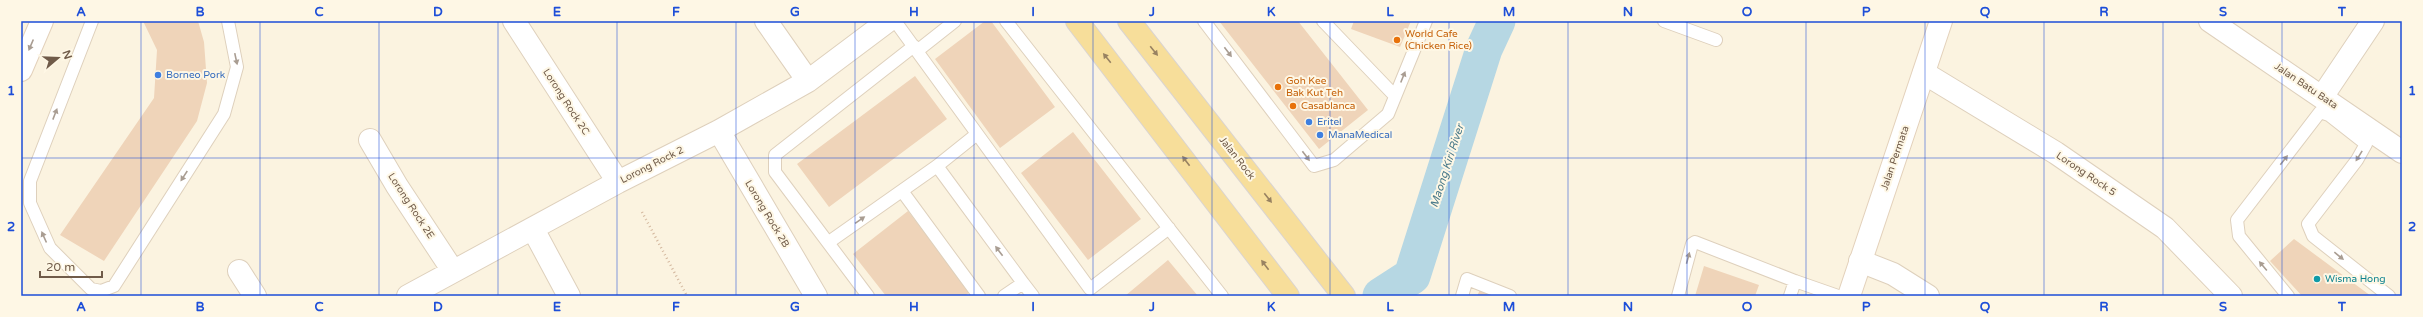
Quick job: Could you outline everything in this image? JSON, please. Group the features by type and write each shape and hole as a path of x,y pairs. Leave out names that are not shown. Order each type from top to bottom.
{"main road":[{"path":"1077,21 1288,296"},
{"name":"Jalan Rock","path":"1129,21 1340,291"}],"street":[{"path":"21,70 42,21"},
{"name":"Lorong Rock 2C","path":"514,21 618,182"},
{"path":"766,21 808,81"},
{"name":"Lorong Rock 2","path":"408,296 618,182 718,131 808,81 888,21"},
{"name":"Jalan Permata","path":"1849,296 1941,21"},
{"name":"Jalan Batu Bata","path":"2210,21 2402,152"},
{"path":"2322,97 2373,21"},
{"name":"Lorong Rock 5","path":"1924,73 2056,154 2165,228 2231,296"},
{"name":"Lorong Rock 2B","path":"718,131 816,296"},
{"name":"Lorong Rock 2E","path":"370,140 397,186 453,271"},
{"path":"533,229 569,296"},
{"path":"1860,261 1893,274 1928,296"},
{"path":"239,271 256,296"}],"lane":[{"path":"92,21 25,179 30,203 50,248 92,289 101,292 114,286 224,114 237,67 228,21"},
{"path":"895,21 977,134 1086,292 1169,228"},
{"path":"868,296 775,172 776,155 954,21"},
{"path":"1006,21 1222,296"},
{"path":"1204,21 1314,166 1334,160 1388,114 1426,21"},
{"path":"1323,21 1395,96"},
{"path":"1664,21 1716,40"},
{"path":"2288,296 2239,236 2237,220 2320,112 2329,115 2366,144 2357,160 2308,224 2313,236 2389,296"},
{"path":"828,242 902,191 977,134"},
{"path":"936,166 1033,296"},
{"path":"902,191 979,296"},
{"path":"1678,296 1692,244 1695,242 1795,282 1838,296"},
{"path":"1462,296 1467,279 1510,296"},
{"path":"1790,296 1795,282"},
{"path":"1004,296 1023,283"}],"path":[{"path":"642,212 687,296"}],"building":[{"path":"143,21 198,21 204,42 207,83 197,121 104,261 60,235 154,98 157,50"},
{"path":"985,21 991,21 1055,107 1000,148 935,59"},
{"path":"1219,21 1298,21 1368,110 1319,149"},
{"path":"1354,21 1411,21 1400,47 1351,29"},
{"path":"915,76 947,119 829,207 797,164"},
{"path":"1073,132 1141,219 1088,260 1021,173"},
{"path":"908,211 970,292 965,296 886,296 853,254"},
{"name":"Wisma Hong","path":"2294,239 2371,296 2302,296 2270,261"},
{"path":"1168,260 1198,296 1125,296"},
{"path":"1704,266 1759,285 1755,296 1695,296"},
{"path":"1481,288 1502,296 1477,296"}],"waterway":[{"name":"Maong Kiri River","path":"1381,296 1412,276 1484,49 1497,21"}],"place":[{"name":"World Cafe (Chicken Rice)","path":"1397,40"},
{"name":"Borneo Pork","path":"158,75"},
{"name":"Goh Kee Bak Kut Teh","path":"1278,87"},
{"name":"Casablanca","path":"1293,106"},
{"name":"Eritel","path":"1309,122"},
{"name":"ManaMedical","path":"1320,135"},
{"name":"Wisma Hong","path":"2317,279"}]}
